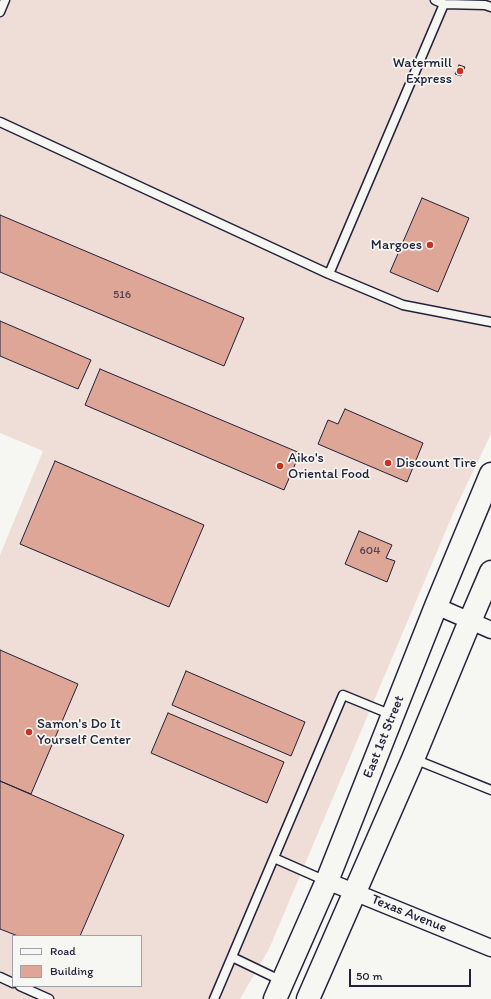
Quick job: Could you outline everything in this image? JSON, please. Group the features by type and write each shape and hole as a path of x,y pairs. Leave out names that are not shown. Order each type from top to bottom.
{"main road":[{"name":"East 1st Street","path":"279,990 327,881 436,606 491,474"},
{"path":"308,999 413,759 491,572"}],"street":[{"path":"436,606 491,630"},
{"name":"Texas Avenue","path":"327,881 491,948"}],"lane":[{"path":"0,12 5,0"},
{"path":"435,0 444,4 485,5 491,7"},
{"path":"329,274 444,4"},
{"path":"0,122 329,274 402,305 491,322"},
{"path":"214,999 343,695 393,715"},
{"path":"413,759 491,790"},
{"path":"274,858 327,881"},
{"path":"232,957 279,990"},
{"path":"0,977 12,983"},
{"path":"22,987 49,999"}],"shaded area":[{"path":"0,0 491,0 491,434 455,509 269,949 240,999 0,999 0,555 43,451 0,433"}],"building":[{"name":"Watermill Express","path":"459,65 465,67 461,76 455,74"},
{"name":"Margoes","path":"422,198 469,218 438,292 390,272"},
{"path":"0,215 244,318 224,366 0,272"},
{"path":"0,321 91,360 78,389 0,356"},
{"path":"100,369 300,453 284,490 85,405"},
{"name":"Discount Tire","path":"345,409 423,443 407,482 318,444 328,420 338,424"},
{"path":"55,461 204,525 169,607 20,544"},
{"path":"359,531 392,545 386,558 395,561 387,582 345,564"},
{"name":"Samon's Do It Yourself Center","path":"0,650 78,684 31,794 0,781"},
{"path":"186,671 305,722 291,756 172,705"},
{"path":"168,713 284,762 267,803 151,753"},
{"path":"0,781 124,835 80,935 15,935 0,929"}],"place":[{"name":"Watermill Express","path":"460,71"},
{"name":"Margoes","path":"430,245"},
{"name":"Discount Tire","path":"388,463"},
{"name":"Aiko's Oriental Food","path":"280,466"},
{"name":"Samon's Do It Yourself Center","path":"29,732"}]}
